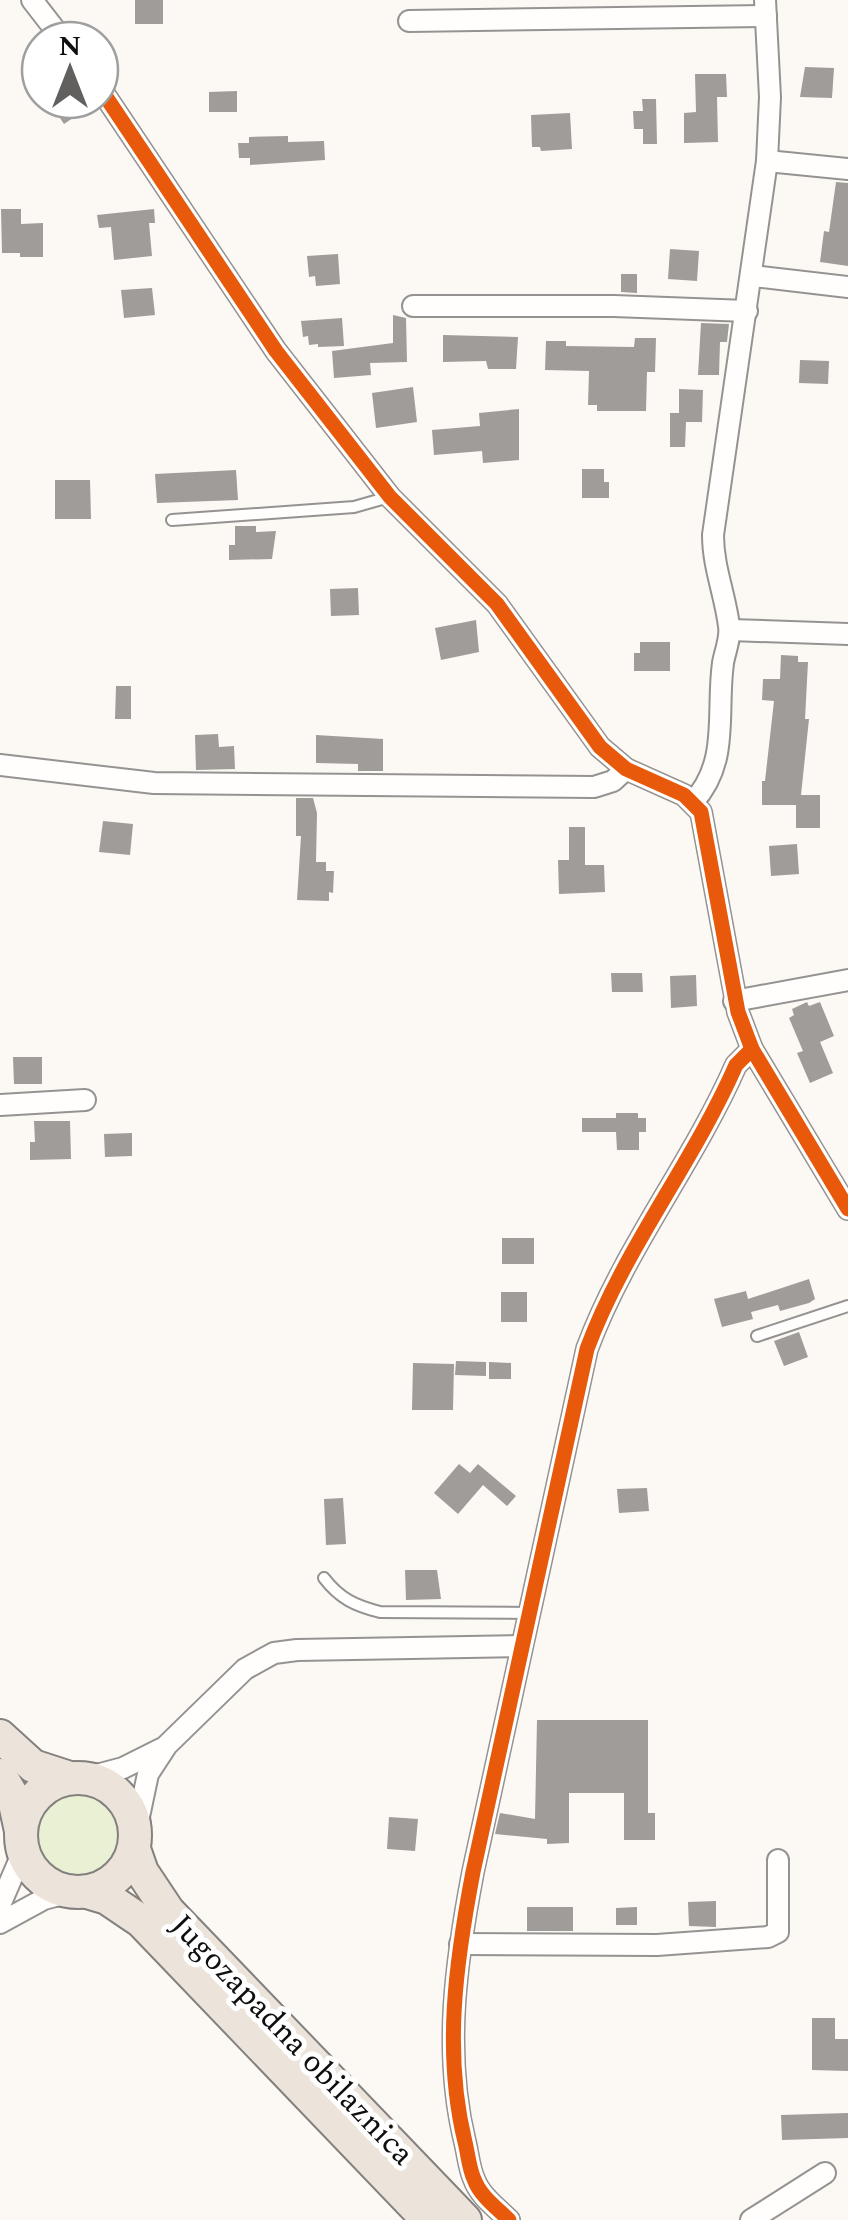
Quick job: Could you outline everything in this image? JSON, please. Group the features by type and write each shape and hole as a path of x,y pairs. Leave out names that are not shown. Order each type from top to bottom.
{"main road":[{"path":"0,1736 34,1766 104,1784 120,1795 131,1812 135,1840 117,1877 79,1892 53,1886 38,1876 27,1860 14,1799 0,1776"},
{"path":"21,1836 26,1812 36,1796 52,1784 78,1778"},
{"name":"Jugozapadna obilaznica","path":"135,1840 142,1872 168,1911 466,2220"},
{"name":"Jugozapadna obilaznica","path":"79,1892 107,1898 141,1921 428,2220"}],"street":[{"path":"32,0 48,20"},
{"path":"409,21 765,8 770,96 768,161 713,535 714,565 730,630 723,666 717,762 709,782 693,802"},
{"path":"120,118 276,351 390,496 497,604 590,736 626,769 669,786 693,802 700,812 734,1000 752,1049 848,1209"},
{"path":"768,161 848,169"},
{"path":"753,276 848,288"},
{"path":"413,306 748,311"},
{"path":"730,630 848,634"},
{"path":"0,765 154,783 594,787 613,781 626,769"},
{"path":"734,1000 848,980"},
{"path":"510,2220 482,2194 474,2180 460,2120 453,2018 460,1944 587,1350 600,1315 736,1065 752,1049"},
{"path":"0,1105 85,1100"},
{"path":"135,1840 148,1774 167,1745 245,1669 274,1653 522,1646"},
{"path":"78,1778 123,1768 167,1745"},
{"path":"0,1905 19,1861 21,1836"},
{"path":"460,1944 658,1946 768,1937 778,1932 778,1860"},
{"path":"0,1924 44,1898 79,1892"},
{"path":"751,2220 825,2173"}],"lane":[{"path":"172,520 354,507 390,496"},
{"path":"757,1336 848,1306"},
{"path":"324,1578 336,1594 357,1606 380,1612 529,1613"}],"green space":[{"path":"78,1796 93,1799 106,1808 115,1821 115,1851 106,1864 93,1873 78,1876 63,1873 50,1864 41,1851 38,1836 41,1821 50,1808 63,1799"}],"building":[{"path":"135,0 163,0 163,24 135,24"},
{"path":"805,67 834,68 832,98 800,97"},
{"path":"695,74 726,74 727,97 717,97 718,142 684,143 684,113 696,112"},
{"path":"237,91 237,112 209,112 209,92"},
{"path":"642,99 656,99 657,144 643,144 643,129 634,129 633,111 643,111"},
{"path":"570,113 572,149 541,151 540,147 532,147 531,115"},
{"path":"288,136 288,142 324,141 325,160 250,165 250,158 239,158 238,143 249,143 249,137"},
{"path":"836,182 848,183 848,266 820,262"},
{"path":"1,209 21,209 21,224 43,223 43,257 2,253"},
{"path":"154,209 155,223 149,223 152,256 114,260 111,227 99,228 97,215"},
{"path":"670,249 699,251 697,281 668,279"},
{"path":"338,254 340,284 316,286 315,276 309,277 307,256"},
{"path":"621,274 637,274 637,293 621,292"},
{"path":"152,288 155,315 124,318 121,290"},
{"path":"393,315 406,318 407,362 370,363 371,375 334,378 332,351 393,343"},
{"path":"342,318 344,346 318,347 309,345 308,336 303,337 301,321"},
{"path":"701,323 729,324 727,342 720,342 719,375 698,375"},
{"path":"443,335 518,337 516,369 488,369 486,361 443,362"},
{"path":"635,338 656,338 655,372 647,372 646,411 597,411 597,405 588,405 589,371 545,370 546,341 566,341 566,346 634,347"},
{"path":"800,360 829,361 828,384 799,383"},
{"path":"413,387 417,422 376,428 372,393"},
{"path":"679,389 703,390 702,422 686,422 685,447 670,447 670,413 679,413"},
{"path":"519,409 519,460 483,463 482,451 434,455 432,430 480,426 479,413"},
{"path":"582,469 604,469 609,498 582,498"},
{"path":"236,470 238,500 157,503 155,474"},
{"path":"55,480 90,480 91,519 55,519"},
{"path":"235,526 256,526 256,532 276,531 272,559 229,560 229,545 235,545"},
{"path":"358,588 359,615 331,616 330,589"},
{"path":"476,620 479,652 441,660 435,628"},
{"path":"640,642 670,642 670,671 634,671 634,653 640,653"},
{"path":"781,655 798,656 798,662 808,662 805,719 809,719 801,795 820,795 820,828 796,828 796,805 762,805 774,701 762,700 763,679 780,679"},
{"path":"116,686 131,686 131,719 115,719"},
{"path":"218,734 219,747 234,746 235,769 196,770 195,735"},
{"path":"316,735 383,739 383,771 358,771 358,764 316,763"},
{"path":"296,798 313,798 317,813 316,862 326,862 326,871 334,871 329,901 297,900 301,836 296,836"},
{"path":"103,821 133,824 130,855 99,852"},
{"path":"569,827 585,827 585,865 604,865 605,892 559,894 558,860 569,860"},
{"path":"797,844 799,874 771,876 769,846"},
{"path":"611,973 642,973 643,992 612,992"},
{"path":"696,975 697,1006 671,1008 670,976"},
{"path":"807,1002 809,1006 820,1002 834,1036 820,1042 833,1073 810,1083 797,1053 803,1051 789,1018 794,1015 792,1009"},
{"path":"13,1057 42,1057 42,1084 14,1084"},
{"path":"616,1113 638,1113 638,1118 646,1118 646,1132 639,1132 639,1150 617,1150 616,1132 582,1132 582,1118 616,1118"},
{"path":"34,1121 70,1121 71,1159 30,1160 30,1142 35,1142"},
{"path":"132,1133 132,1156 105,1157 104,1134"},
{"path":"502,1238 534,1238 534,1264 502,1264"},
{"path":"809,1279 815,1299 809,1303 780,1311 778,1305 751,1312 753,1319 722,1327 714,1299 746,1291 748,1299"},
{"path":"501,1292 527,1292 527,1322 501,1322"},
{"path":"799,1332 808,1357 784,1366 774,1341"},
{"path":"456,1361 486,1362 486,1376 455,1375"},
{"path":"489,1362 511,1363 511,1379 489,1379"},
{"path":"413,1363 454,1364 453,1410 412,1410"},
{"path":"459,1464 470,1473 478,1464 516,1496 507,1506 483,1485 458,1514 434,1493"},
{"path":"647,1488 649,1511 619,1513 617,1489"},
{"path":"343,1498 346,1544 326,1545 324,1499"},
{"path":"405,1570 437,1570 441,1599 406,1600"},
{"path":"537,1720 648,1720 648,1813 655,1813 655,1840 624,1840 624,1793 569,1793 569,1843 547,1844 547,1839 495,1834 500,1813 535,1819"},
{"path":"389,1817 418,1819 415,1851 387,1849"},
{"path":"716,1901 716,1927 689,1926 688,1902"},
{"path":"527,1907 573,1907 573,1931 527,1931"},
{"path":"637,1907 637,1925 616,1925 616,1908"},
{"path":"812,2018 835,2018 835,2039 848,2039 848,2071 812,2070"},
{"path":"848,2113 848,2138 782,2140 781,2115"}],"cycle path":[{"path":"120,118 276,351 390,497 497,604 600,747 626,769 684,795 701,812 738,1012 752,1049 848,1209"},
{"path":"509,2220 485,2196 472,2175 458,2108 454,2007 473,1872 587,1349 639,1241 700,1137 736,1065 752,1049"}]}
